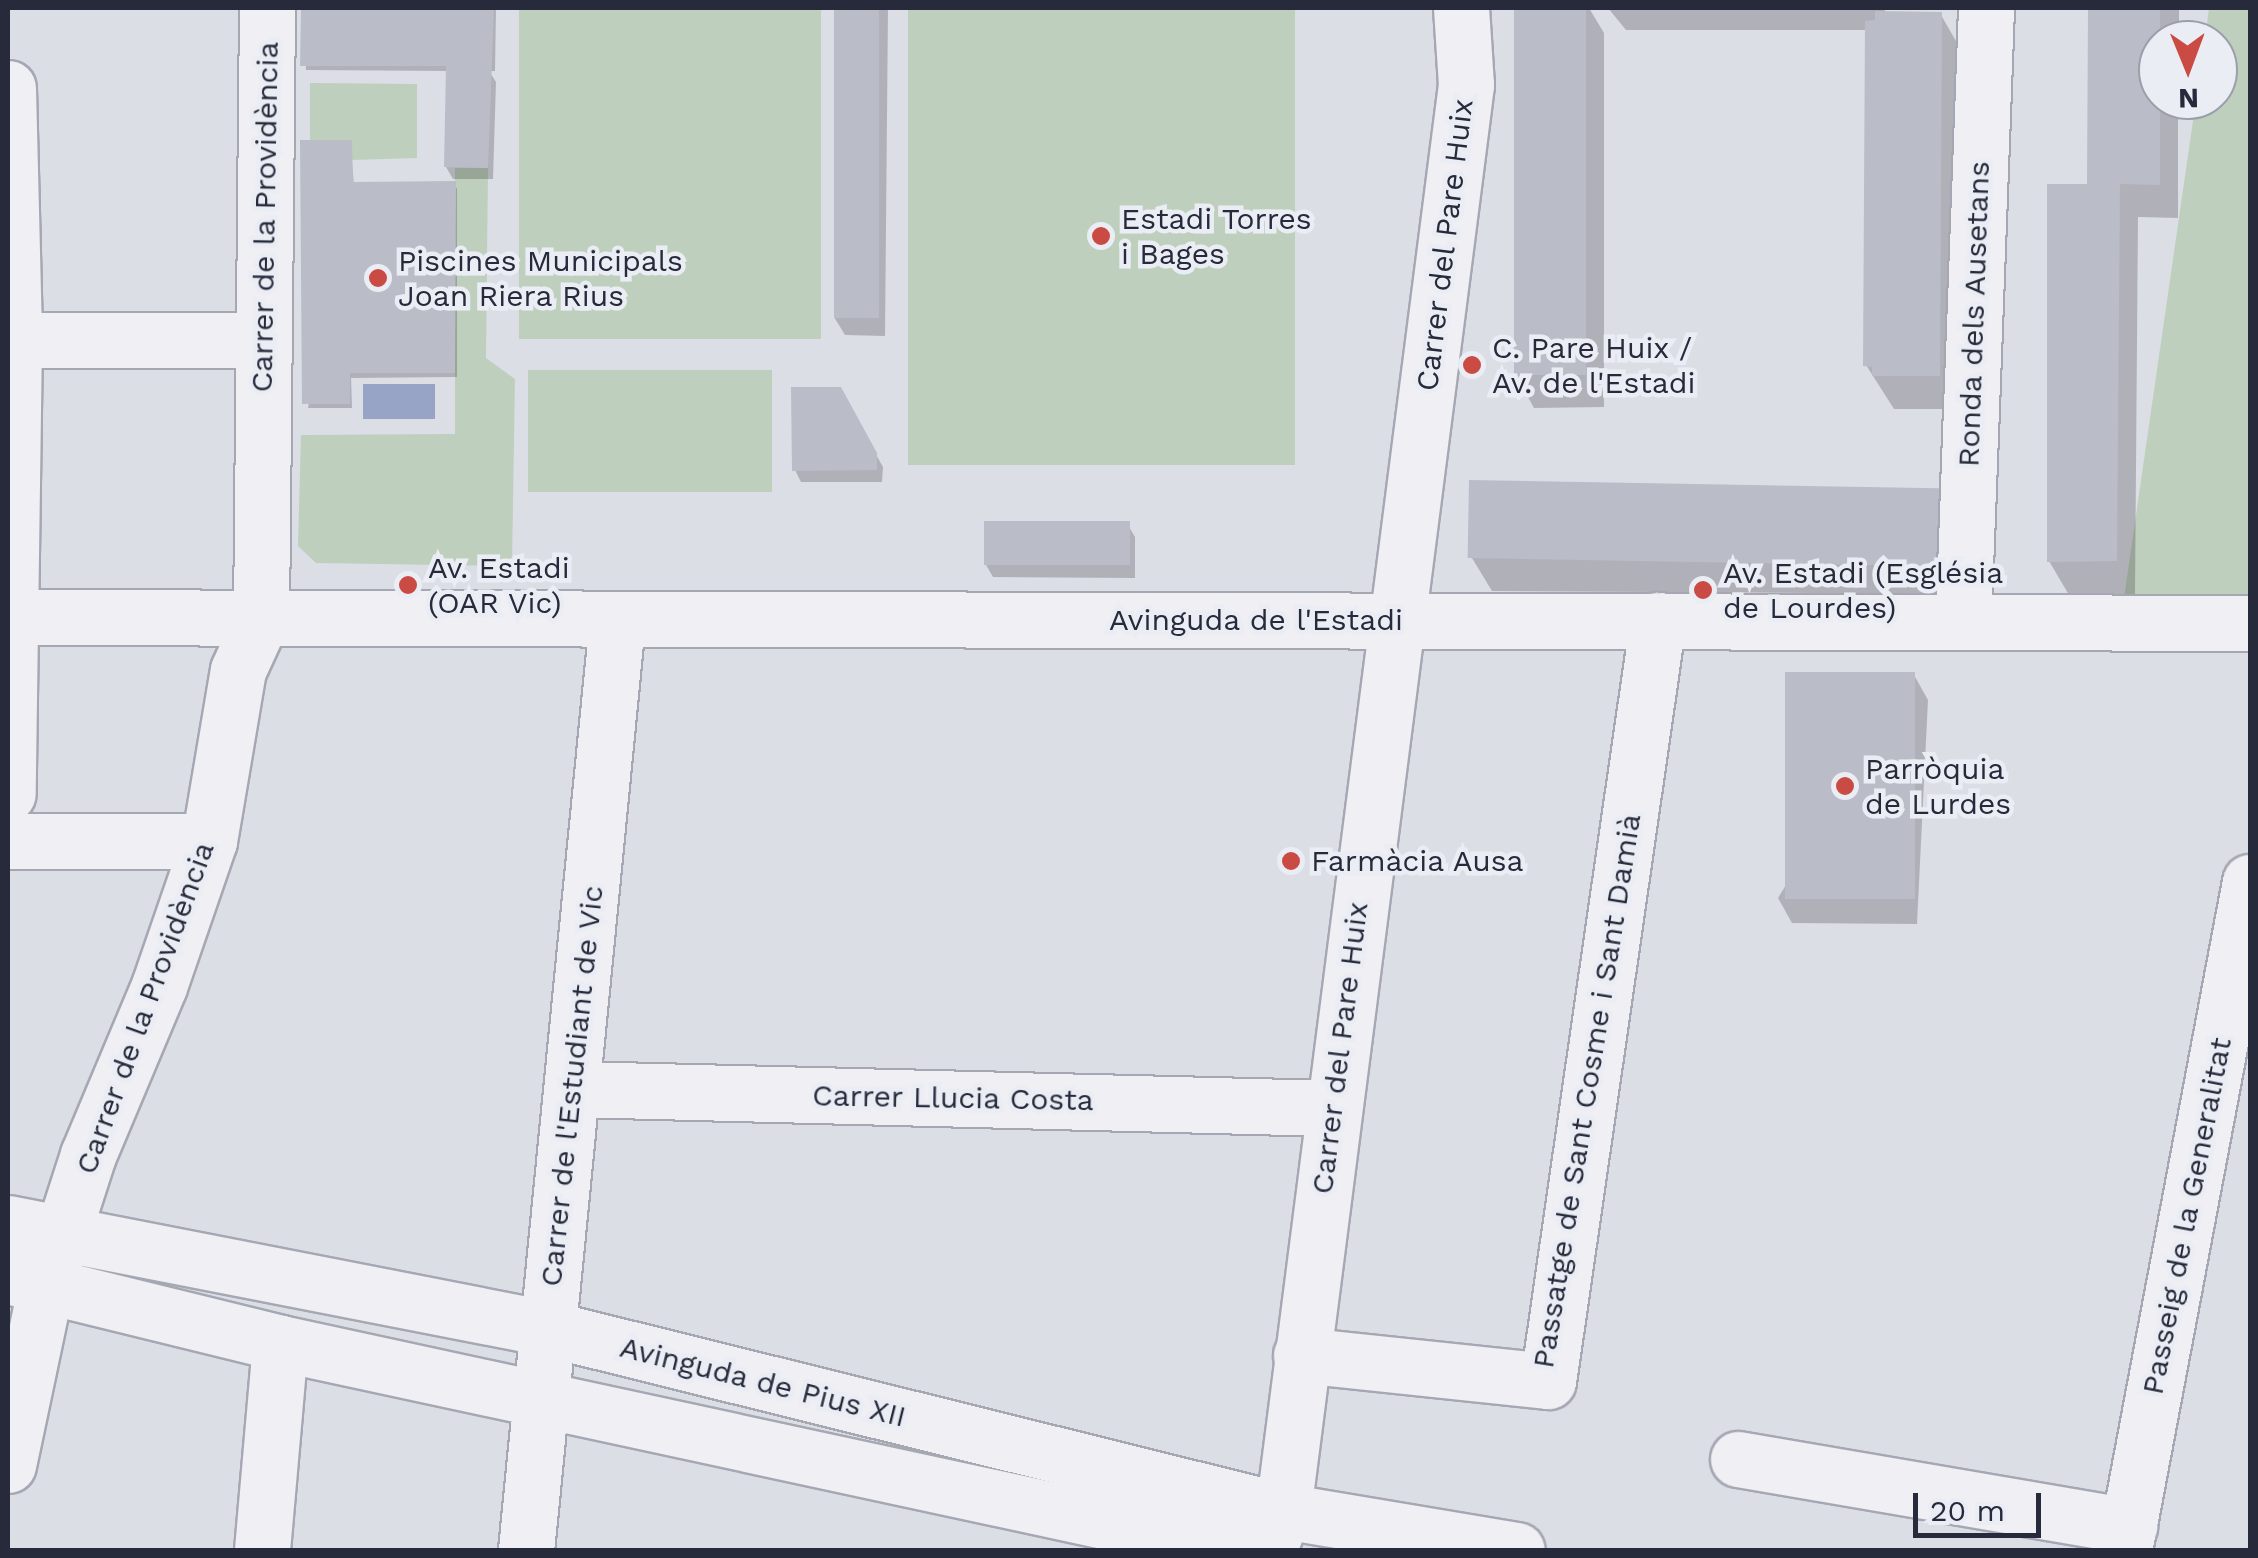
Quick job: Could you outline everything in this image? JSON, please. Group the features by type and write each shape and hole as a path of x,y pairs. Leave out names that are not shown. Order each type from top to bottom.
{"street":[{"name":"Carrer de la Providència","path":"8,1465 40,1266 160,986 209,842 238,670 261,620 266,8"},
{"name":"Carrer del Pare Huix","path":"1276,1531 1466,85 1462,8"},
{"name":"Ronda dels Ausetans","path":"1963,621 1986,8"},
{"path":"8,88 11,340 8,794"},
{"path":"11,340 263,340"},
{"name":"Avinguda de l'Estadi","path":"9,617 616,622 2250,623"},
{"name":"Passatge de Sant Cosme i Sant Damià","path":"1301,1354 1548,1382 1658,620"},
{"name":"Carrer de l'Estudiant de Vic","path":"526,1550 538,1399 575,1089 616,622"},
{"path":"8,841 209,842"},
{"name":"Passeig de la Generalitat","path":"2126,1538 2250,882"},
{"name":"Carrer Llucia Costa","path":"575,1089 1332,1108"},
{"name":"Avinguda de Pius XII","path":"8,1223 40,1266 280,1343 1238,1550"},
{"name":"Avinguda de Pius XII","path":"40,1266 546,1328 1276,1531 1516,1550"},
{"path":"262,1550 280,1343"},
{"path":"1738,1460 2126,1538"}],"green space":[{"path":"519,8 821,8 821,339 519,339"},
{"name":"Estadi Torres i Bages","path":"908,8 1295,8 1295,465 908,465"},
{"path":"2209,8 2250,8 2250,623 2121,619 2193,120 2238,120 2238,20 2208,20"},
{"path":"310,83 417,84 417,158 352,160 351,140 310,140"},
{"path":"455,168 488,168 486,358 515,379 512,566 316,563 298,546 301,435 455,434"},
{"path":"528,370 772,370 772,492 528,492"}],"water":[{"path":"363,384 435,384 435,419 363,419"}],"building":[{"path":"301,8 494,8 488,168 444,167 446,66 300,66"},
{"path":"834,8 879,8 879,318 834,318"},
{"path":"1514,8 1586,8 1586,375 1514,375"},
{"path":"2088,8 2160,8 2160,20 2138,20 2138,120 2160,120 2160,185 2120,184 2117,561 2047,562 2047,184 2087,184"},
{"path":"1875,11 1942,12 1940,376 1872,376 1872,367 1863,366 1865,21 1875,20"},
{"name":"Piscines Municipals Joan Riera Rius","path":"300,140 352,140 353,182 456,181 455,373 350,373 350,404 302,404"},
{"path":"791,387 841,387 877,453 877,470 792,471"},
{"path":"1469,480 1940,488 1939,566 1468,558"},
{"path":"984,521 1130,521 1130,565 984,565"},
{"name":"Parròquia de Lurdes","path":"1785,672 1915,672 1915,899 1785,899"}],"place":[{"name":"Estadi Torres i Bages","path":"1101,236"},
{"name":"Piscines Municipals Joan Riera Rius","path":"378,278"},
{"name":"C. Pare Huix / Av. de l'Estadi","path":"1472,365"},
{"name":"Av. Estadi (OAR Vic)","path":"408,585"},
{"name":"Av. Estadi (Església de Lourdes)","path":"1703,590"},
{"name":"Parròquia de Lurdes","path":"1845,786"},
{"name":"Farmàcia Ausa","path":"1291,861"}]}
